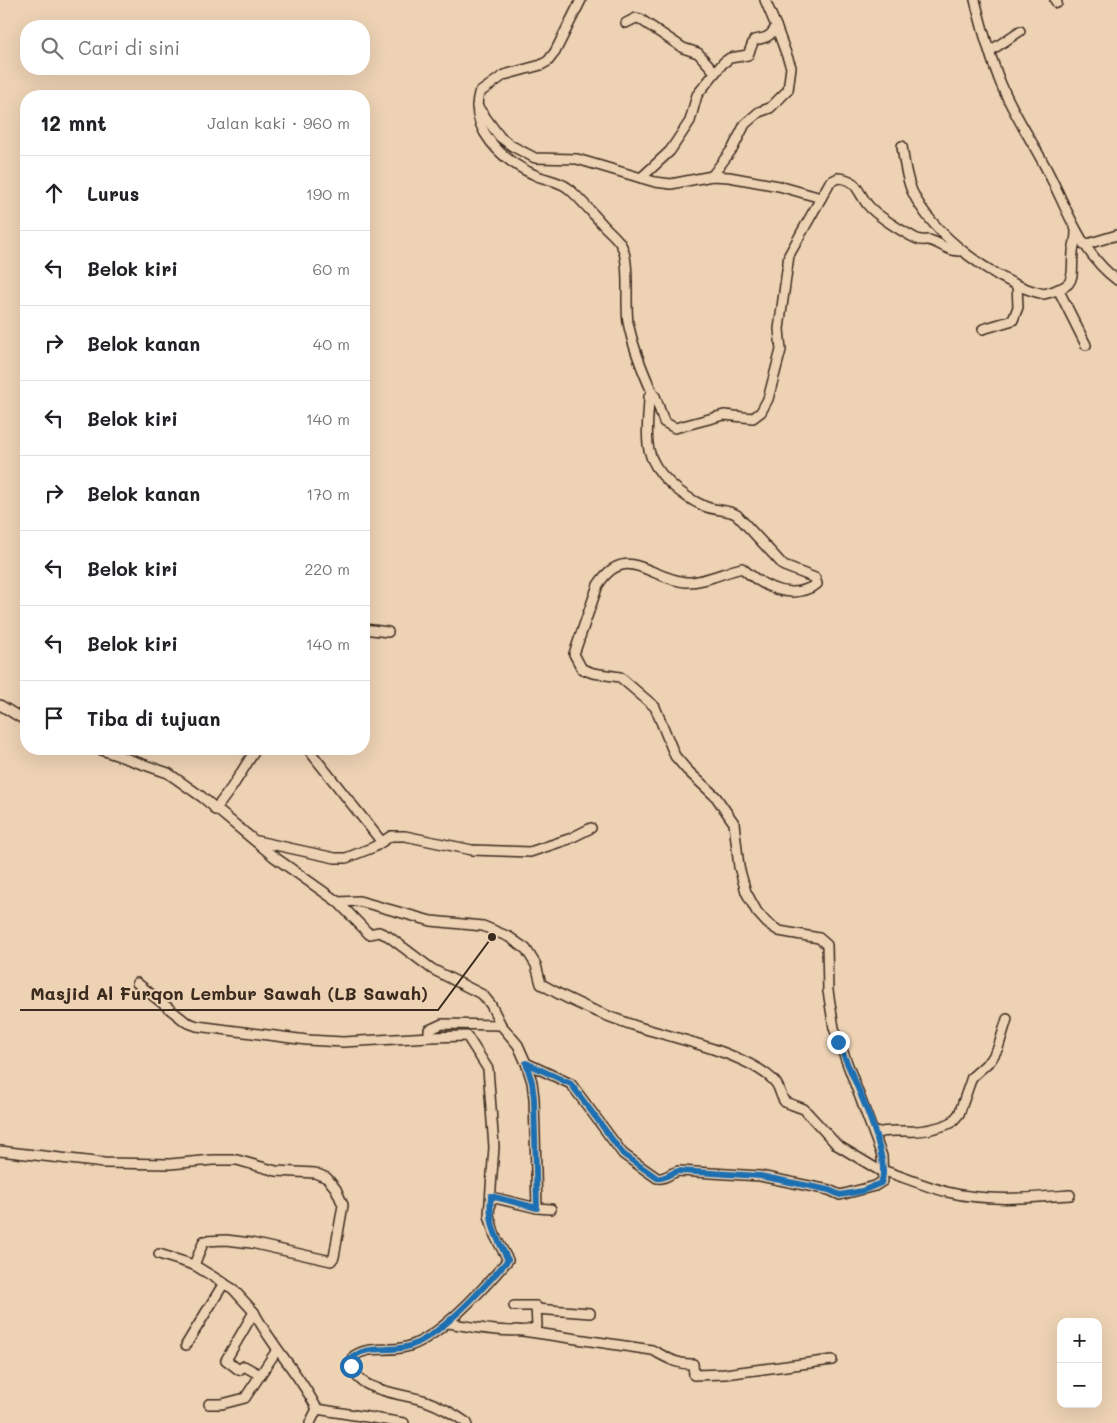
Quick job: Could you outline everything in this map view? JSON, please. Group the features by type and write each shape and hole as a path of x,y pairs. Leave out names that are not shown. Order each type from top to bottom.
{"street":[{"path":"582,0 551,59 541,66 504,75 479,93 476,104 477,119 484,132 496,147 513,162 534,175 568,188 622,245 628,283 628,320 636,356 664,422 675,428 724,415 749,419 759,415 770,394 781,350 779,329 789,255 821,198 834,179 849,180 858,187 871,209 912,236 922,241 929,240 954,251 961,251"},
{"path":"712,176 733,148 745,124 758,112 776,104 788,90 791,67 765,0"},
{"path":"975,0 990,52 1002,84 1084,245 1117,280"},
{"path":"626,23 636,18 640,19 682,48 698,53 715,72"},
{"path":"641,178 670,151 690,121 697,95 715,72 727,60 749,54 753,42 770,36 776,26"},
{"path":"990,52 1020,31"},
{"path":"476,104 500,137 535,158 577,159 641,178 671,184 712,176 779,186 821,198"},
{"path":"902,146 912,190 928,218 961,251 1016,285 1044,294 1066,286 1074,278 1076,229"},
{"path":"1084,245 1117,235"},
{"path":"982,329 1013,320 1018,307 1016,285"},
{"path":"1058,289 1086,345"},
{"path":"526,1063 571,1084 623,1154 657,1178 663,1179 673,1172 679,1171 760,1176 846,1195 879,1185 882,1181 883,1158 834,1028 828,991 827,945 819,938 779,931 767,923 757,912 746,892 739,867 734,823 716,797 675,756 655,707 623,679 613,675 587,672 575,660 574,650 598,585 603,576 617,565 632,564 686,582 742,568 760,584 773,589 793,591 807,589 817,584 815,578 784,566 738,515 714,510 692,500 681,493 655,466 648,446 649,396 653,394"},
{"path":"370,630 388,632"},
{"path":"0,705 20,718"},
{"path":"116,755 168,773 194,791 215,810 302,878 338,902 370,934 379,932 388,936 432,969 483,994 492,1005 501,1025 518,1045 532,1082 537,1208"},
{"path":"215,810 252,755"},
{"path":"313,755 381,841"},
{"path":"254,841 335,858 346,858 374,847 391,836 405,836 472,850 530,852 569,839 591,828"},
{"path":"338,902 359,901 431,920 483,926 509,937 526,949 536,965 541,984 558,994 623,1022 658,1030 746,1063 776,1082 785,1102 804,1109 838,1146 882,1171 948,1192 977,1196 1010,1199 1070,1195"},
{"path":"137,983 186,1022 197,1026 307,1040 343,1042 467,1036 488,1069 494,1147 489,1215 495,1236 508,1260 448,1323 426,1340 406,1347 359,1352 354,1356 351,1366 354,1375 363,1383 427,1401 467,1423"},
{"path":"875,1133 890,1129 907,1132 923,1130 951,1123 959,1114 972,1078 991,1060 998,1048 1007,1019"},
{"path":"430,1037 429,1030 442,1024 501,1025"},
{"path":"0,1151 104,1163 170,1164 237,1160 276,1171 315,1173 326,1178 336,1189 343,1205 333,1260 329,1261 251,1243 207,1240 202,1243 194,1265"},
{"path":"491,1196 537,1208 551,1208"},
{"path":"159,1254 194,1265 224,1283 254,1312 277,1350 308,1391 317,1409"},
{"path":"186,1345 224,1283"},
{"path":"514,1306 536,1306 536,1309 590,1313"},
{"path":"516,1330 537,1326 536,1309"},
{"path":"254,1312 226,1358 238,1369 244,1366 260,1375"},
{"path":"448,1323 481,1328 516,1330 652,1350 669,1357 679,1365 693,1364 694,1375 725,1374 832,1360"},
{"path":"209,1404 222,1404 245,1398 277,1350"},
{"path":"310,1423 317,1409"},
{"path":"317,1409 404,1423"}],"place":[{"name":"Masjid Al Furqon Lembur Sawah (LB Sawah)","path":"492,937"}],"route":[{"path":"351,1366 354,1356 359,1352 406,1347 426,1340 448,1323 508,1260 495,1236 489,1215 491,1196 537,1208 534,1098 532,1082 526,1063 571,1084 623,1154 657,1178 663,1179 670,1173 679,1171 760,1176 831,1190 840,1195 846,1195 879,1185 882,1181 883,1158 871,1122 838,1042"}]}
